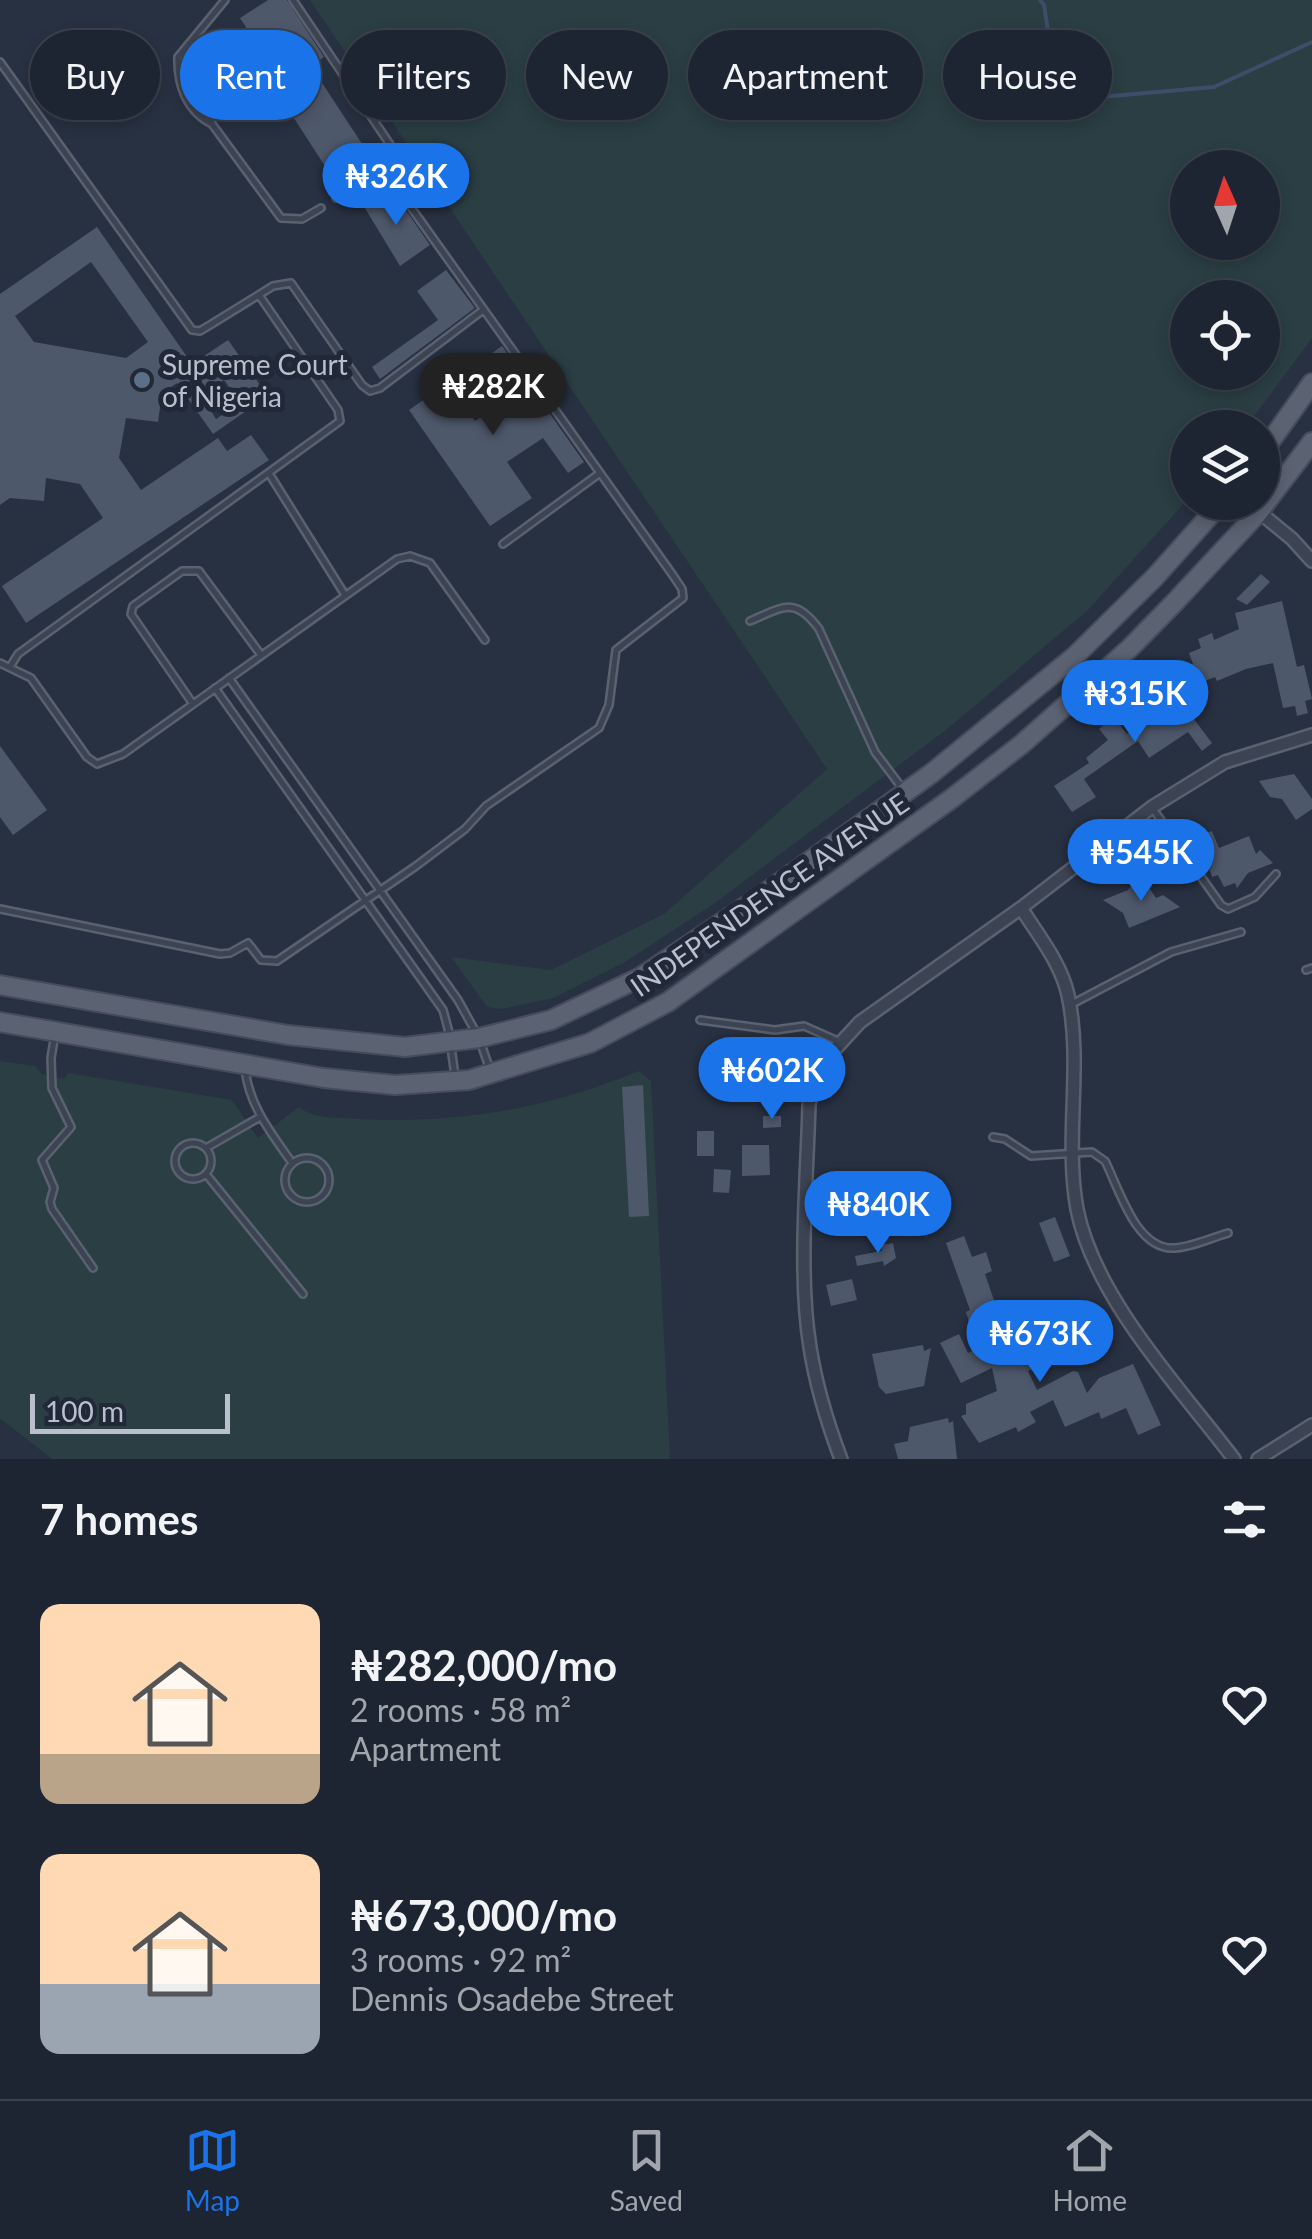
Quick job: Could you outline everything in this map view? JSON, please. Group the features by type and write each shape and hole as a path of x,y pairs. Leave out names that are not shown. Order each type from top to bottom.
{"main road":[{"path":"1280,428 1312,383"},
{"name":"INDEPENDENCE AVENUE","path":"1280,477 1312,442"},
{"name":"INDEPENDENCE AVENUE","path":"0,985 350,1044 404,1048 479,1038 552,1020 641,977 906,792 1004,717 1075,656 1206,520"},
{"name":"INDEPENDENCE AVENUE","path":"0,1022 324,1078 395,1084 456,1082 492,1075 590,1042 668,1002 1022,744 1129,649 1242,520"}],"street":[{"path":"1267,520 1292,539 1312,562"},
{"path":"841,1459 822,1408 809,1343 809,1105 814,1079 839,1041 860,1022 1021,908 1152,807 1225,762 1312,735"},
{"path":"1021,908 1061,973 1069,1005 1072,1154 1078,1212 1092,1257 1118,1305 1234,1459"},
{"path":"1258,1459 1312,1424"}],"lane":[{"path":"201,30 226,0"},
{"path":"293,0 386,135 391,156 383,168 336,198"},
{"path":"0,62 192,330 200,331 282,282 291,283 370,391 380,388 484,309"},
{"path":"203,120 212,124"},
{"path":"211,120 281,218 302,220 321,208"},
{"path":"0,909 220,954 248,942 261,960 271,962 306,944 367,901 464,829 486,806 599,728 609,704 616,650 682,598 682,588 383,168"},
{"path":"10,667 18,654 337,426 340,418 259,295"},
{"path":"502,544 601,472"},
{"path":"270,474 345,595"},
{"path":"0,663 30,678 96,764 123,754 397,559 421,557 430,563 486,640"},
{"path":"193,704 130,614 132,606 182,570 192,568 199,571 261,655"},
{"path":"750,621 785,606 798,607 808,615 819,630 875,752 906,792"},
{"path":"229,678 458,1000 479,1038 492,1075"},
{"path":"215,688 444,1010 456,1082"},
{"path":"1152,807 1221,905 1228,909 1255,897 1276,874"},
{"path":"1069,1005 1171,952 1242,932"},
{"path":"700,1020 775,1030 804,1026 839,1041"},
{"path":"56,1031 51,1058 52,1088 71,1127 42,1160 54,1188 52,1209 93,1268"},
{"path":"245,1064 249,1092 260,1117 292,1163"},
{"path":"206,1148 211,1163 206,1174 200,1178 181,1174 175,1162 178,1151 188,1144 206,1148 260,1117"},
{"path":"993,1136 1031,1156 1092,1152 1105,1161 1140,1230 1157,1246 1174,1248 1228,1233"},
{"path":"309,1158 324,1165 329,1183 324,1194 303,1202 288,1193 284,1176 292,1163 309,1158"},
{"path":"206,1174 303,1294"}],"green space":[{"path":"310,0 1312,0 1312,338 1280,381 1280,280 1170,280 1170,390 1273,390 1259,410 1170,410 1170,519 1088,610 946,730 715,903 625,962 553,998 502,1009 487,1007 451,957 551,970 664,914 827,769 391,120 506,120 506,30 341,30 341,46"},
{"path":"0,1061 35,1066 42,1074 64,1079 68,1073 232,1100 258,1138 299,1107 320,1116 358,1119 467,1116 536,1104 639,1071 651,1081 670,1459 52,1459 0,1418"}],"building":[{"path":"268,0 287,0 306,30 248,30 240,18"},
{"path":"321,81 341,112 341,120 346,120 368,153 332,177 295,120 321,120"},
{"path":"374,191 381,203 398,199 430,245 400,266 360,200"},
{"path":"97,227 192,364 228,340 268,396 213,434 177,383 162,393 158,422 126,418 119,458 141,490 218,438 227,451 251,435 269,460 26,623 2,586 103,518 80,484 46,478 44,501 10,498 0,505 0,294","holes":["91,262 148,342 126,358 34,342 15,316","224,380 240,403 216,419 201,395"]},
{"path":"446,270 475,308 380,379 372,367 438,320 417,291"},
{"path":"502,346 584,462 568,473 543,438 507,462 532,498 490,526 409,410 449,382 475,421 508,398 482,360"},
{"path":"1261,574 1270,582 1247,605 1236,599"},
{"path":"1282,601 1297,667 1304,665 1312,699 1305,701 1308,713 1297,716 1295,706 1283,708 1273,663 1217,681 1215,677 1179,691 1170,676 1193,664 1189,653 1201,648 1198,639 1212,633 1214,640 1239,629 1235,613"},
{"path":"1188,689 1200,705 1187,710 1212,743 1202,751 1188,732 1149,758 1138,741 1084,779 1096,797 1072,812 1054,786 1089,763 1086,758 1108,740 1099,729 1113,717 1127,734"},
{"path":"0,746 47,810 13,835 0,817"},
{"path":"1294,774 1312,799 1312,809 1296,820 1282,799 1270,797 1259,781"},
{"path":"1212,831 1219,848 1249,836 1256,854 1260,850 1273,863 1248,873 1237,888 1235,883 1224,887 1218,875 1212,877 1198,836"},
{"path":"1140,874 1156,898 1163,895 1180,907 1129,928 1123,913 1103,900 1128,890"},
{"path":"643,1085 649,1216 629,1217 622,1087"},
{"path":"763,1116 781,1116 781,1127 763,1128"},
{"path":"697,1131 714,1131 714,1156 697,1156"},
{"path":"742,1145 769,1145 770,1175 742,1176"},
{"path":"714,1169 731,1170 729,1193 713,1192"},
{"path":"1055,1217 1070,1256 1054,1262 1039,1223"},
{"path":"964,1236 972,1257 986,1252 992,1271 985,1274 998,1312 969,1322 966,1312 970,1310 946,1243"},
{"path":"893,1243 896,1258 884,1266 883,1261 857,1266 855,1256 882,1251 881,1245"},
{"path":"852,1279 857,1300 831,1306 826,1285"},
{"path":"1021,1308 1024,1323 1041,1327 1046,1362 1028,1371 1037,1390 1073,1371 1078,1372 1087,1393 1099,1378 1133,1364 1161,1425 1138,1435 1126,1408 1101,1419 1099,1412 1065,1427 1053,1400 1030,1412 1036,1422 1018,1432 1016,1427 979,1443 961,1416 966,1414 966,1404 997,1391 992,1368 961,1383 940,1343 959,1334 968,1353 1005,1335 1002,1320"},
{"path":"923,1345 924,1351 931,1348 924,1386 886,1394 879,1387 872,1354"},
{"path":"948,1418 949,1423 953,1421 957,1459 898,1459 894,1444 908,1441 910,1427"}],"waterway":[{"path":"1040,0 1058,95 1089,98 1214,87 1312,42"}],"place":[{"name":"Supreme Court of Nigeria","path":"142,380"}]}
